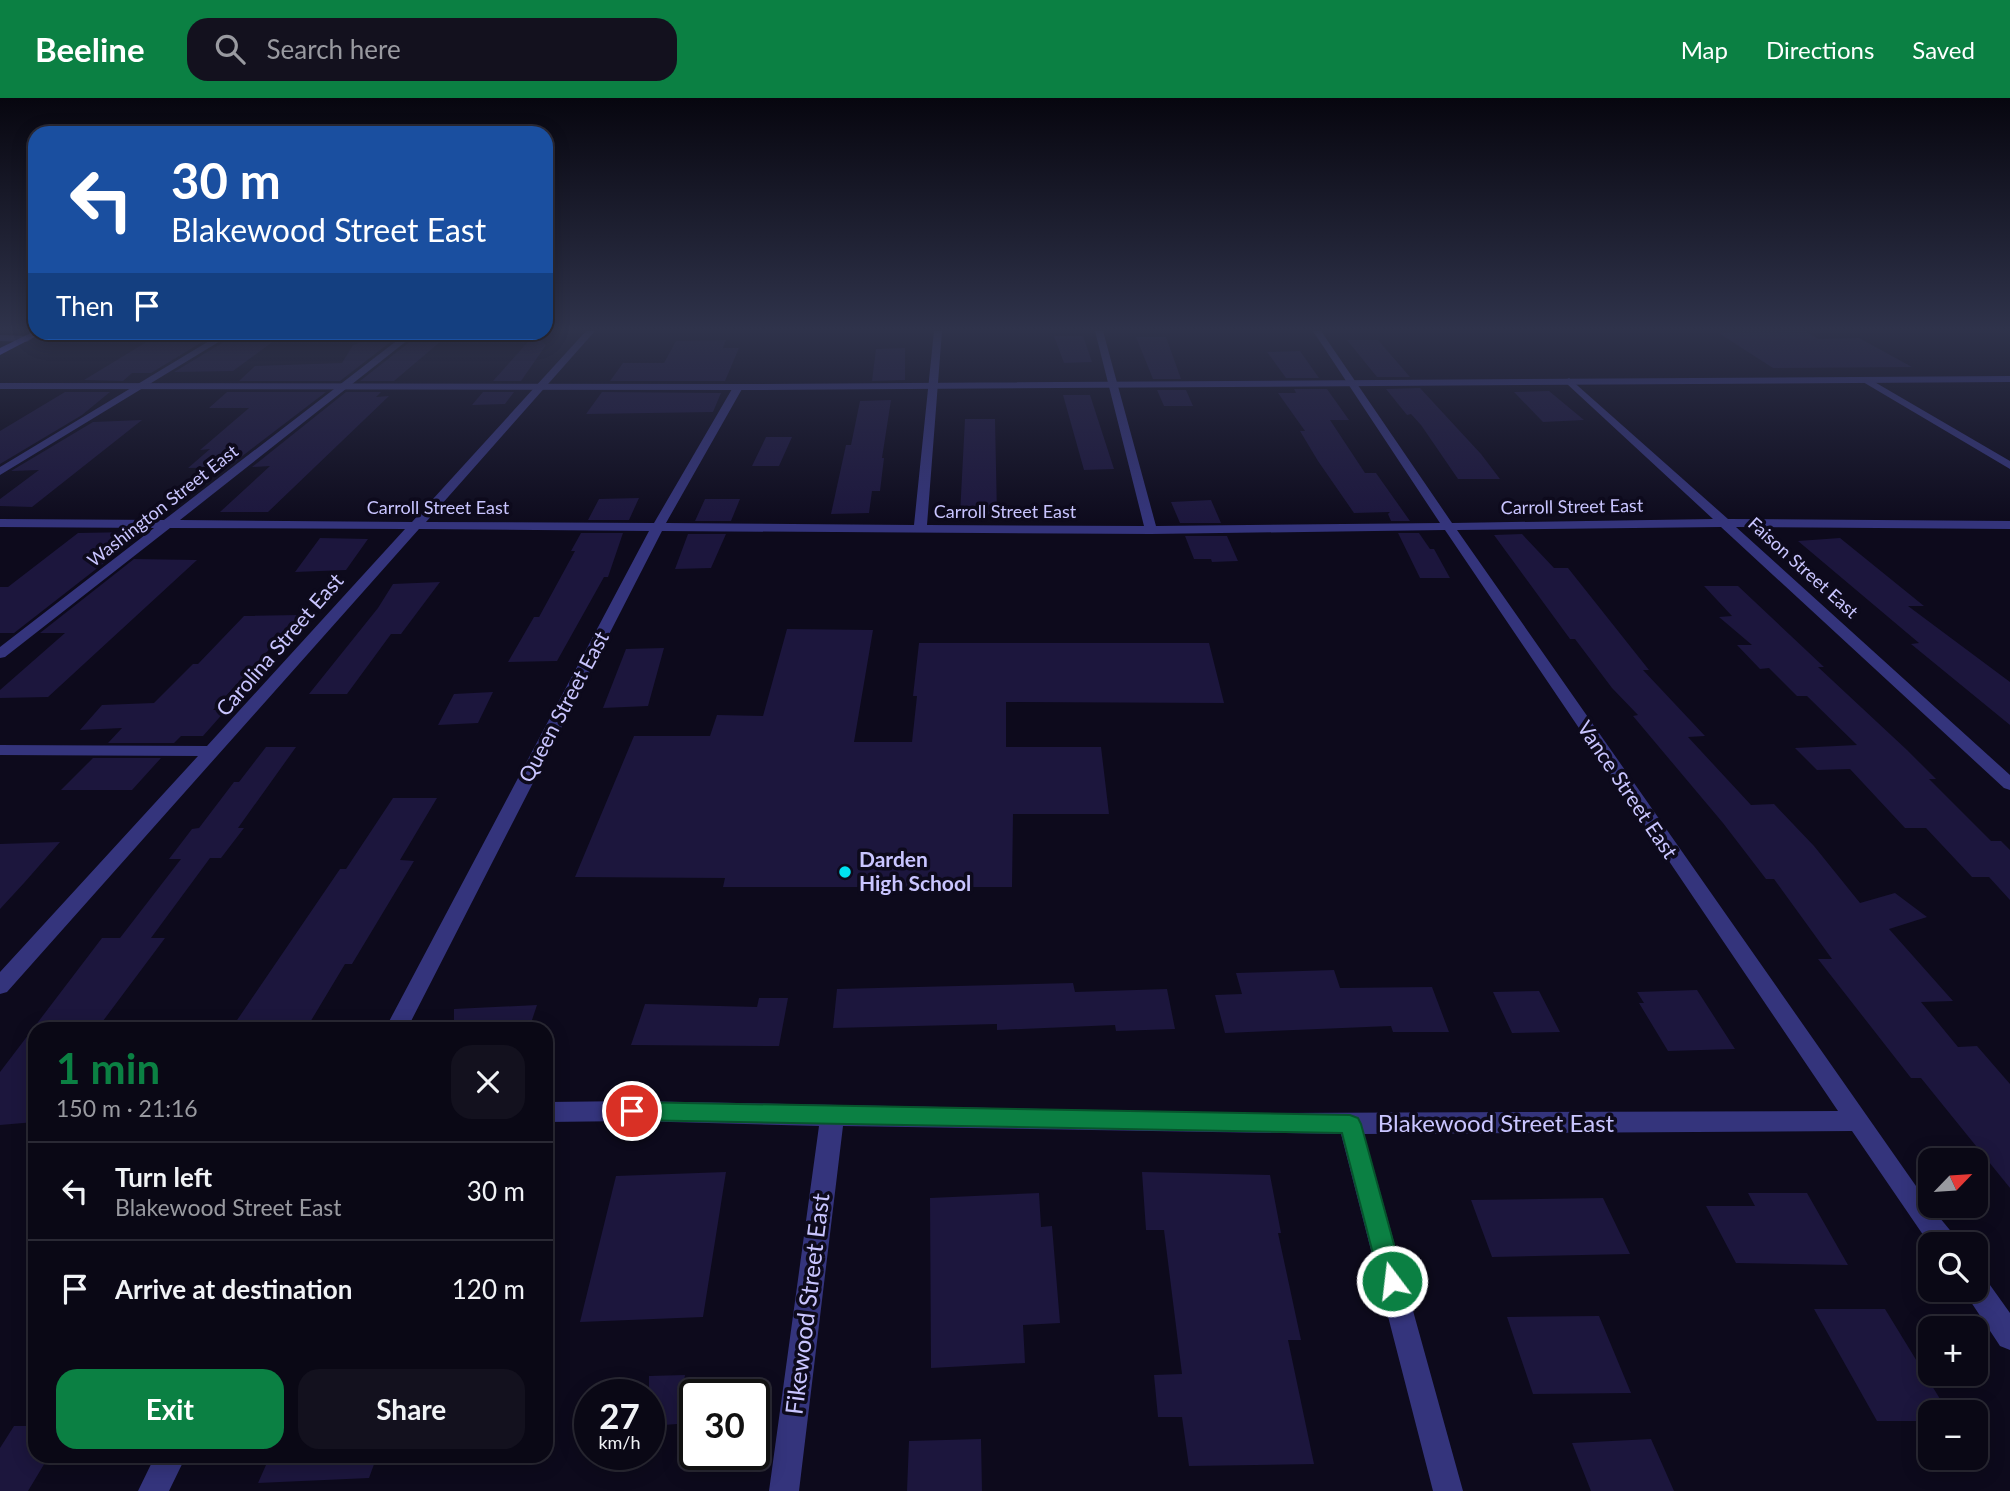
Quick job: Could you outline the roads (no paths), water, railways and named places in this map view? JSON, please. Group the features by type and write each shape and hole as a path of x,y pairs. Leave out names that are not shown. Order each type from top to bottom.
{"street":[{"path":"0,472 127,396"},
{"name":"Washington Street East","path":"0,654 333,396"},
{"name":"Carolina Street East","path":"0,986 214,751 414,524 533,396"},
{"name":"Queen Street East","path":"400,1022 657,528 733,396"},
{"path":"919,529 930,396"},
{"path":"1115,396 1152,530"},
{"name":"Vance Street East","path":"1360,396 1446,526 1936,1232"},
{"name":"Faison Street East","path":"1585,396 2010,784"},
{"path":"1893,396 2010,466"},
{"name":"Carroll Street East","path":"0,523 1152,530 1724,523 2010,524"},
{"path":"0,750 214,751"},
{"name":"Blakewood Street East","path":"553,1112 632,1111 1350,1124 1858,1122"},
{"name":"Fikewood Street East","path":"784,1491 832,1116"},
{"path":"1350,1124 1448,1491"},
{"path":"1986,1302 2010,1336"},
{"path":"153,1491 167,1463"}],"place":[{"name":"Darden High School","path":"845,872"}]}
